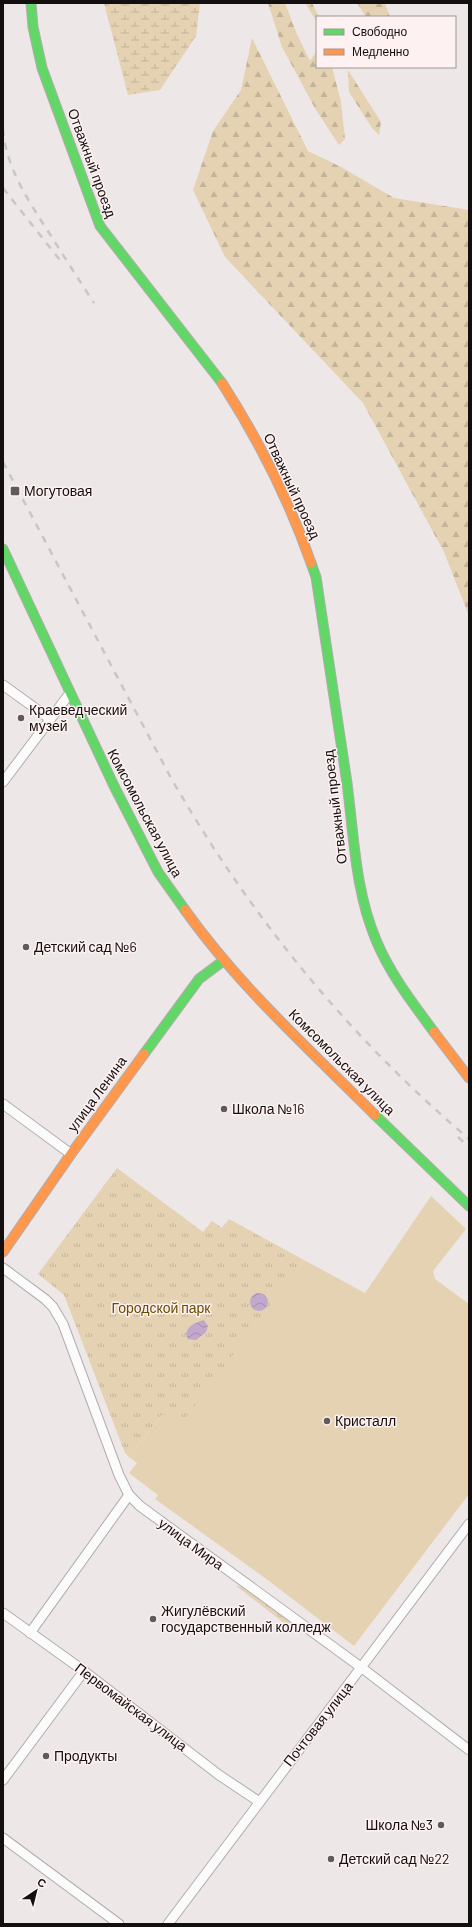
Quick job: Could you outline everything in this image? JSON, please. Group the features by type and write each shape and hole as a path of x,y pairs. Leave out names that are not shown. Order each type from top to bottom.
{"street":[{"name":"Отважный проезд","path":"31,3 33,27 42,68 100,226 161,306 218,374 247,422 299,528 316,577 348,784 357,870 365,907 376,940 399,985 469,1078"},
{"name":"Комсомольская улица","path":"3,549 114,786 158,872 206,940 223,961 349,1089 469,1206"},
{"path":"3,685 50,719"},
{"path":"3,782 70,693"},
{"name":"улица Ленина","path":"3,1252 71,1154 199,979 223,961"},
{"path":"3,1104 71,1154"},
{"name":"улица Мира","path":"3,1268 49,1303 63,1324 119,1475 129,1494 140,1506 362,1668 469,1750"},
{"path":"30,1633 129,1494"},
{"name":"Почтовая улица","path":"168,1924 258,1801 362,1668 469,1524"},
{"name":"Первомайская улица","path":"3,1613 84,1670 219,1775 258,1801"},
{"path":"3,1780 84,1670"},
{"path":"3,1838 119,1924"}],"green space":[{"path":"104,3 200,3 196,36 160,90 128,95"},
{"path":"268,3 285,3 296,32 310,61 316,52 316,68 332,68 341,102 345,139 339,145 316,110 282,47"},
{"path":"305,3 312,3 318,16 316,16 316,20"},
{"path":"357,3 385,3 390,16 365,16"},
{"path":"252,38 308,151 341,167 394,198 469,210 469,616 444,552 363,403 225,257 193,190 213,131 241,90"},
{"path":"348,70 381,122 379,135 372,128 349,92"},
{"name":"Городской парк","path":"117,1168 203,1232 212,1221 222,1228 229,1219 304,1260 179,1428 162,1415 129,1457 125,1453 64,1295 38,1274"},
{"name":"Кристалл","path":"431,1196 466,1229 433,1271 435,1279 469,1304 469,1494 354,1646 265,1578 155,1499 158,1495 129,1473 137,1463 129,1457 163,1414 179,1427 304,1260 365,1293"},
{"path":"235,1585 242,1587 290,1622 288,1626"}],"water":[{"path":"255,1293 263,1293 268,1298 266,1309 263,1311 255,1311 250,1306 250,1298"},
{"path":"204,1320 208,1326 206,1332 196,1340 188,1339 186,1334 188,1329 195,1323"}],"railway":[{"path":"3,129 9,158 20,185 94,303"},
{"path":"3,188 63,264"},
{"path":"3,462 171,778 234,878 268,926 304,972 342,1016 382,1059 469,1139"},
{"path":"458,1137 469,1147"}],"traffic: fast":[{"path":"31,3 33,27 42,68 100,226 222,383"},
{"path":"3,549 114,786 158,872 185,910"},
{"path":"311,563 316,577 347,783 356,863 364,902 376,940 388,964 402,988 434,1032"},
{"path":"144,1054 199,979 223,961"},
{"path":"375,1115 469,1206"}],"traffic: slow":[{"path":"222,383 272,470 293,516 311,563"},
{"path":"185,910 206,938 251,991 375,1115"},
{"path":"434,1032 469,1078"},
{"path":"3,1252 71,1154 144,1054"}],"place":[{"name":"Могутовая","path":"15,491"},
{"name":"Краеведческий музей","path":"21,718"},
{"name":"Детский сад №6","path":"26,947"},
{"name":"Школа №16","path":"224,1109"},
{"name":"Кристалл","path":"327,1421"},
{"name":"Жигулёвский государственный колледж","path":"153,1619"},
{"name":"Продукты","path":"46,1756"},
{"name":"Школа №3","path":"441,1825"},
{"name":"Детский сад №22","path":"331,1859"}]}
